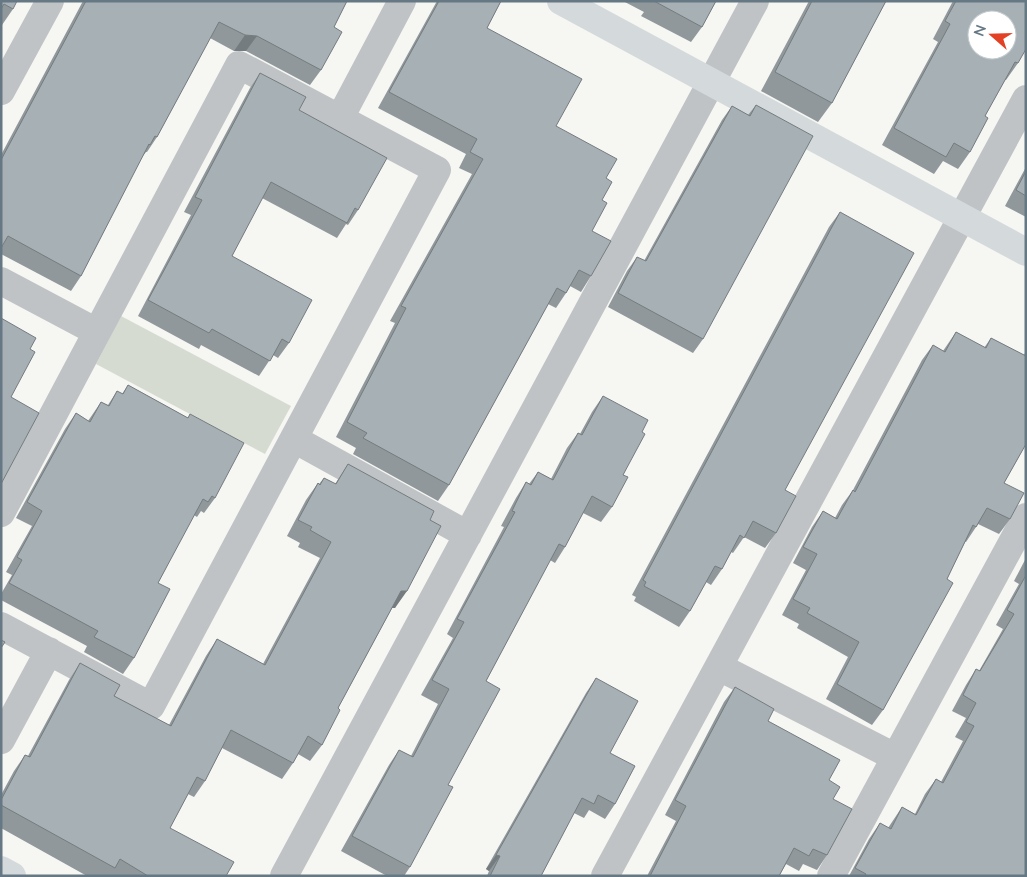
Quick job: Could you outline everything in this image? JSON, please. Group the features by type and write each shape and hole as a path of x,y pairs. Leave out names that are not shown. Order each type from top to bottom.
{"street":[{"path":"1,91 50,1"},
{"path":"340,118 402,1"},
{"path":"561,1 1026,252"},
{"path":"284,876 755,1"},
{"path":"1,513 239,65 436,170 151,706 1,626"},
{"path":"605,876 1026,98"},
{"path":"1,281 97,332"},
{"path":"294,439 468,535"},
{"path":"831,876 1026,516"},
{"path":"1,740 49,651"},
{"path":"719,667 895,757"}],"shaded area":[{"path":"121,316 291,406 265,454 96,364"}],"building":[{"path":"1,1 17,1 13,9 4,4 1,9"},
{"path":"86,1 347,1 334,27 342,32 321,70 257,36 245,35 219,22 157,137 155,136 149,144 81,276 8,236 1,248 1,160"},
{"path":"439,1 501,1 487,28 582,79 556,126 617,159 606,178 612,182 602,200 607,203 592,231 611,241 591,276 579,270 566,293 557,288 449,485 363,438 367,433 347,422 406,308 401,306 483,159 470,152 477,139 389,92"},
{"path":"654,1 716,1 702,27"},
{"path":"812,1 886,1 832,103 775,72"},
{"path":"956,1 1026,1 1026,49 1018,63 1015,62 985,116 988,118 970,152 954,143 946,157 894,128 950,24 945,21"},
{"path":"260,73 306,97 299,110 387,158 358,210 355,208 347,223 271,182 232,256 312,300 289,343 282,339 270,361 212,329 209,333 148,300 202,200 195,197"},
{"path":"756,105 813,136 703,339 618,293 637,257 646,261 732,106 750,116"},
{"path":"1026,171 1026,196 1016,190"},
{"path":"840,212 914,253 785,490 796,496 776,533 753,521 744,538 740,535 722,569 715,566 690,611 644,586 646,582 643,580"},
{"path":"1,318 36,338 30,349 35,352 11,397 39,413 1,484"},
{"path":"956,332 986,348 991,338 1026,356 1026,444 1004,483 1024,493 1010,519 987,508 976,527 973,525 947,579 953,583 883,710 837,684 859,642 807,613 810,608 793,599 817,554 803,547 823,511 837,519 853,490 855,492 933,345 945,352"},
{"path":"128,385 188,418 190,414 244,443 215,498 212,496 208,502 203,499 158,583 170,589 134,658 94,637 98,631 9,583 22,560 17,557 42,511 27,502 76,413 90,422 101,402 109,406 117,391 123,394"},
{"path":"603,396 648,420 642,432 645,434 623,475 628,477 612,507 592,496 565,547 559,544 486,681 500,689 448,785 453,787 410,867 352,836 399,750 413,757 449,689 432,680 464,622 457,619 515,512 512,511 526,482 531,485 538,472 553,480 578,433 582,435"},
{"path":"348,464 434,511 430,520 441,526 407,591 401,591 338,708 340,710 322,745 308,736 293,763 231,730 205,781 197,777 170,828 234,862 226,876 148,876 120,859 115,868 1,805 1,800 25,755 30,757 80,663 120,685 114,696 171,726 217,639 265,665 331,542 310,530 312,527 298,520 318,483 320,485 324,478 336,484"},
{"path":"1026,575 1026,876 865,876 866,874 855,868 880,823 891,829 902,807 916,815 936,779 943,783 974,726 966,722 976,703 963,695 976,669 980,671 1014,614 1007,610"},
{"path":"1,640 5,642 1,648"},
{"path":"596,678 638,701 610,753 635,766 615,804 598,795 594,804 582,798 541,876 490,876 500,856 496,855"},
{"path":"735,687 774,709 768,721 840,760 829,780 840,787 833,799 852,809 827,855 813,849 809,856 794,848 779,876 650,876 686,806 675,800"}]}
